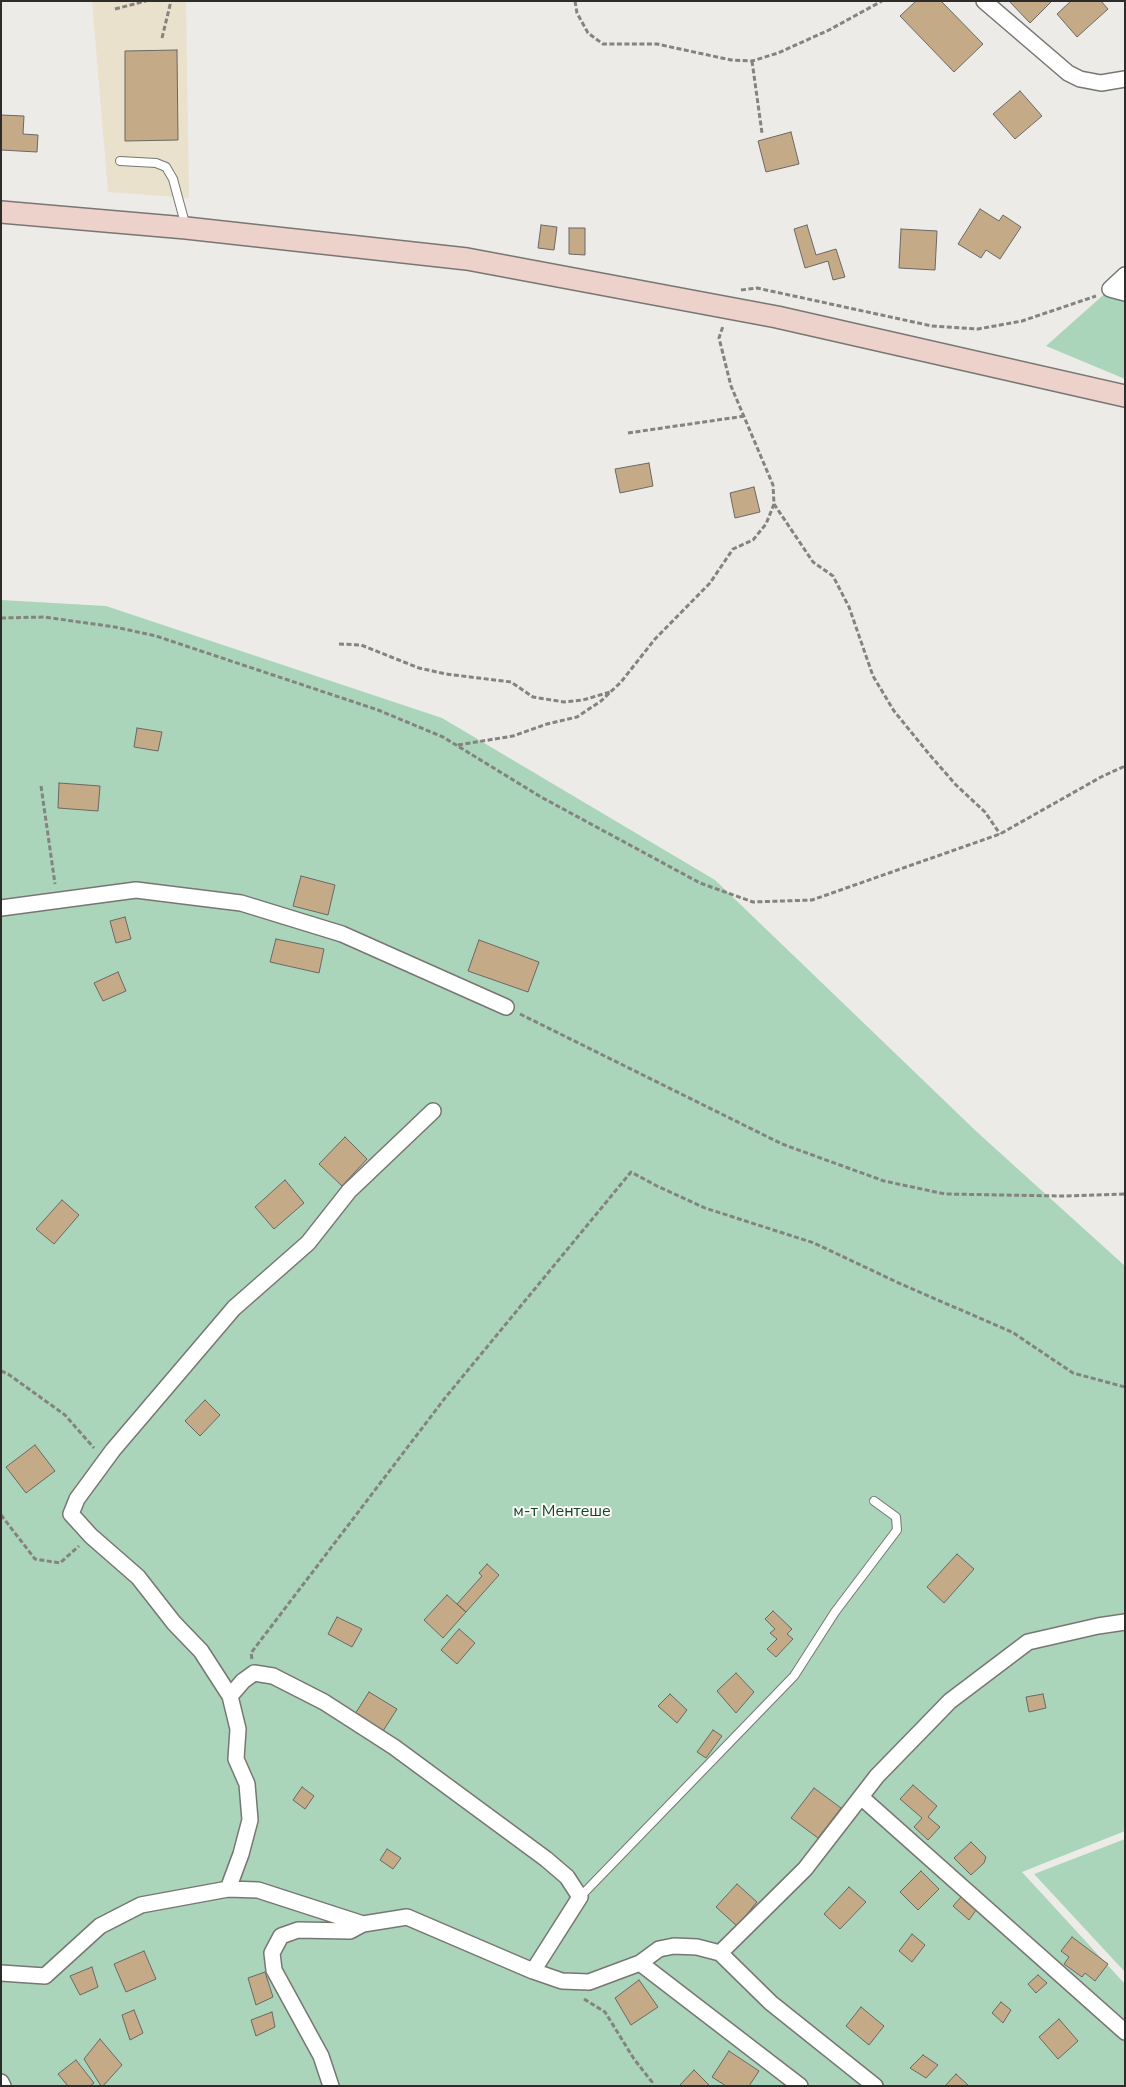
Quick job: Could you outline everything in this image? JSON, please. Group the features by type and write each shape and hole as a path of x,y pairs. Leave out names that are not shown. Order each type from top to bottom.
{"main road":[{"path":"1,212 186,228 467,259 777,317 1125,396"}],"street":[{"path":"984,1 1068,73 1080,79 1101,83 1125,79"},
{"path":"1110,289 1125,275"},
{"path":"1110,289 1125,293"},
{"path":"1,908 57,899 136,890 241,903 342,934 506,1007"},
{"path":"228,1889 241,1854 250,1820 247,1784 236,1759 238,1729 230,1696 201,1651 174,1623 138,1577 91,1536 71,1514 77,1499 113,1450 234,1308 308,1243 349,1191 432,1111"},
{"path":"720,1953 805,1869 877,1776 950,1702 1028,1642 1098,1626 1125,1622"},
{"path":"230,1696 254,1673 274,1676 324,1702 394,1747 546,1859 566,1877 580,1897 533,1971"},
{"path":"861,1797 1125,2032"},
{"path":"1,1973 45,1976 100,1926 141,1905 228,1889 258,1890 364,1924"},
{"path":"331,2086 321,2056 274,1970 272,1953 281,1936 298,1930 350,1931 364,1924 407,1917 533,1971 562,1981 589,1982 640,1963 660,1949 674,1946 697,1947 720,1953 772,2003 875,2086"},
{"path":"640,1963 800,2086"},
{"path":"1,2082 3,2086"}],"lane":[{"path":"120,161 156,162 166,167 173,179 186,228"},
{"path":"580,1897 794,1676 835,1612 897,1530 896,1517 874,1501"}],"path":[{"path":"115,9 146,1"},
{"path":"162,38 171,1"},
{"path":"575,1 578,14 588,33 603,44 657,44 731,60 752,61 778,53 829,30 882,1"},
{"path":"752,61 762,133"},
{"path":"457,745 513,736 547,724 577,717 601,701 621,682 655,639 710,583 733,549 753,540 766,524 774,504 773,485 731,386 719,338 728,308 735,296 743,289 757,288 932,326 978,328 1022,321 1083,301 1110,289"},
{"path":"628,433 745,416"},
{"path":"774,504 813,562 833,576 849,608 873,676 894,711 928,754 985,812 1000,834"},
{"path":"1,618 44,617 115,627 156,636 378,710 443,737 541,797 700,883 753,902 812,900 1000,834 1125,766"},
{"path":"339,644 360,646 419,668 446,674 511,682 533,697 564,702 584,700 611,691"},
{"path":"41,786 57,899"},
{"path":"506,1007 782,1144 884,1181 945,1194 1063,1196 1125,1194"},
{"path":"254,1673 251,1653 445,1398 631,1172 705,1208 814,1243 903,1285 1012,1332 1073,1373 1125,1386"},
{"path":"1,1371 65,1415 92,1448 113,1450"},
{"path":"1,1515 35,1559 60,1563 91,1536"},
{"path":"582,1998 605,2012 634,2059 652,2082 651,2086"}],"shaded area":[{"path":"92,1 186,1 189,198 108,192"}],"green space":[{"path":"1110,289 1125,293 1125,379 1046,346"},
{"name":"м-т Ментeше","path":"1,600 106,606 442,718 715,880 977,1132 1125,1266 1125,1831 1022,1872 1125,1984 1125,2086 1,2086"},
{"path":"1125,1839 1125,1972 1034,1874"}],"building":[{"path":"916,1 941,1 983,44 954,72 900,16"},
{"path":"1009,1 1052,1 1030,23"},
{"path":"1071,1 1101,1 1108,9 1077,37 1057,14"},
{"path":"177,50 178,140 125,141 125,51"},
{"path":"1020,91 1042,116 1015,139 993,114"},
{"path":"1,115 24,116 23,134 38,135 37,152 1,150"},
{"path":"791,132 799,164 766,172 758,141"},
{"path":"980,209 999,221 1003,215 1021,227 1000,259 986,250 981,258 958,244"},
{"path":"541,225 557,227 554,250 538,248"},
{"path":"807,225 816,255 836,249 845,277 833,280 828,261 805,268 794,229"},
{"path":"569,228 585,228 585,255 569,254"},
{"path":"901,229 937,231 935,270 899,268"},
{"path":"649,463 653,486 620,493 615,469"},
{"path":"754,487 760,512 735,518 730,493"},
{"path":"137,728 162,732 158,751 134,747"},
{"path":"59,783 100,786 98,811 58,808"},
{"path":"301,876 335,885 328,915 293,906"},
{"path":"125,917 131,939 116,943 110,921"},
{"path":"276,939 324,949 319,973 270,962"},
{"path":"479,940 539,962 528,992 468,971"},
{"path":"118,972 126,991 103,1001 94,983"},
{"path":"345,1137 367,1159 342,1186 319,1164"},
{"path":"285,1180 304,1203 274,1229 255,1207"},
{"path":"62,1200 79,1215 54,1244 36,1229"},
{"path":"205,1400 220,1415 200,1436 185,1421"},
{"path":"35,1445 55,1471 26,1493 6,1467"},
{"path":"957,1554 974,1569 944,1603 927,1587"},
{"path":"487,1564 499,1575 466,1612 457,1604 482,1576 479,1573"},
{"path":"447,1595 466,1612 443,1638 424,1620"},
{"path":"773,1611 792,1629 787,1634 793,1639 776,1657 767,1649 777,1639 770,1633 775,1629 765,1619"},
{"path":"337,1617 362,1629 352,1647 328,1634"},
{"path":"459,1629 475,1643 457,1664 441,1650"},
{"path":"736,1673 754,1692 736,1713 717,1691"},
{"path":"369,1692 397,1709 383,1731 355,1714"},
{"path":"670,1694 687,1710 677,1723 658,1706"},
{"path":"1043,1694 1046,1708 1029,1712 1026,1697"},
{"path":"713,1730 722,1736 706,1758 697,1752"},
{"path":"913,1785 937,1806 928,1817 940,1827 928,1840 914,1827 922,1818 900,1799"},
{"path":"302,1787 314,1796 305,1809 293,1800"},
{"path":"814,1788 841,1808 818,1838 791,1818"},
{"path":"971,1842 986,1857 984,1863 971,1875 954,1858"},
{"path":"387,1849 401,1858 393,1869 380,1860"},
{"path":"921,1871 939,1889 918,1910 900,1892"},
{"path":"737,1884 757,1902 737,1926 716,1907"},
{"path":"849,1887 866,1902 840,1929 824,1914"},
{"path":"961,1897 976,1910 969,1920 953,1906"},
{"path":"912,1934 925,1945 912,1962 899,1951"},
{"path":"1072,1937 1108,1964 1095,1981 1085,1973 1082,1977 1064,1964 1069,1957 1061,1951"},
{"path":"144,1951 156,1979 126,1992 114,1964"},
{"path":"92,1967 98,1987 80,1995 70,1976"},
{"path":"265,1972 273,1997 256,2005 248,1978"},
{"path":"1038,1975 1047,1983 1036,1993 1028,1984"},
{"path":"639,1980 658,2007 631,2025 615,1998"},
{"path":"1001,2002 1011,2010 1003,2023 992,2013"},
{"path":"861,2007 884,2026 869,2045 846,2026"},
{"path":"134,2010 143,2033 130,2040 122,2015"},
{"path":"272,2012 275,2027 256,2036 251,2020"},
{"path":"1059,2019 1078,2041 1058,2059 1039,2037"},
{"path":"100,2039 122,2065 103,2086 101,2086 84,2059"},
{"path":"729,2051 759,2071 749,2086 726,2086 712,2077"},
{"path":"923,2055 938,2065 926,2078 910,2068"},
{"path":"76,2060 94,2083 90,2086 68,2086 58,2074"},
{"path":"694,2070 710,2086 679,2086"},
{"path":"956,2074 969,2086 945,2086"}]}
